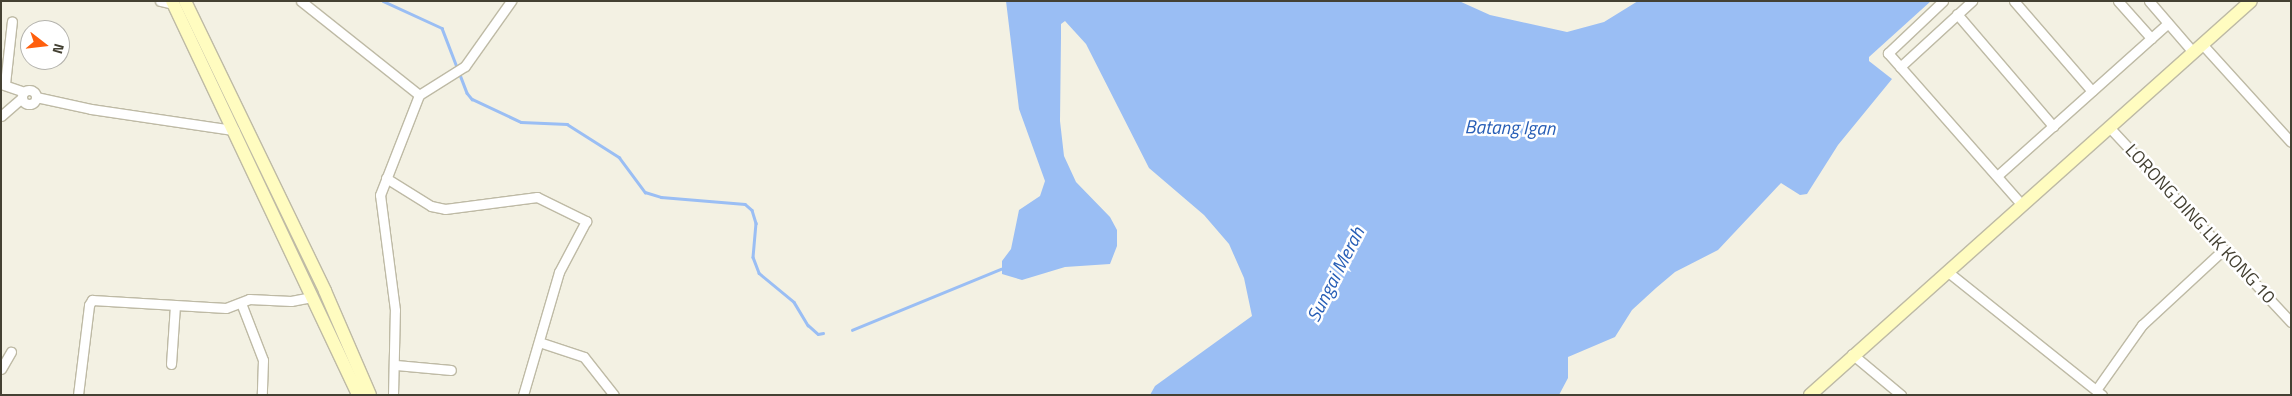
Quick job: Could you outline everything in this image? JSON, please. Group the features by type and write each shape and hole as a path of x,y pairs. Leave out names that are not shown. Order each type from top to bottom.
{"main road":[{"path":"1810,395 1852,354 1948,272 2251,1"},
{"path":"176,2 358,395"},
{"path":"176,2 325,291 370,395"}],"street":[{"path":"160,1 176,2"},
{"path":"393,395 396,365 394,297 380,204 386,178 419,95 453,75 464,66 511,1"},
{"path":"1943,1 1888,50 1900,67 2022,205"},
{"path":"1900,67 1972,1"},
{"path":"2014,1 2092,91"},
{"path":"2118,1 2152,38"},
{"path":"2149,1 2168,23 2198,48 2291,142"},
{"path":"302,2 419,95"},
{"path":"1957,14 2053,126"},
{"path":"12,21 3,84 23,95 29,104 36,97 91,109 234,130"},
{"path":"1997,176 2168,23"},
{"path":"1,116 23,95"},
{"name":"LORONG DING LIK KONG 10","path":"2109,127 2291,322"},
{"path":"386,178 431,206 446,209 537,197 586,221 559,272 523,395"},
{"path":"1948,272 2099,392 2142,325 2224,249"},
{"path":"78,395 89,305 92,300 230,308 249,299 291,301 312,296"},
{"path":"241,303 263,360 262,395"},
{"path":"171,364 175,305"},
{"path":"539,342 584,357 614,395"},
{"path":"1,369 11,352"},
{"path":"1852,354 1901,395"},
{"path":"396,365 451,370"}],"water":[{"path":"1006,1 1459,1 1490,15 1567,32 1604,22 1638,1 1931,1 1869,57 1869,61 1892,79 1838,145 1807,194 1800,195 1781,183 1718,250 1675,272 1632,310 1615,337 1568,357 1568,378 1559,395 1150,395 1155,386 1252,316 1244,278 1229,244 1204,215 1149,168 1086,44 1065,21 1061,24 1060,121 1064,156 1076,182 1110,217 1117,230 1117,246 1110,264 1065,267 1022,280 1002,274 1002,261 1011,249 1019,210 1040,196 1045,181 1019,109"}],"waterway":[{"path":"383,1 442,28 457,67"},
{"path":"459,72 467,93 472,99 521,122 567,124 619,157 645,192 661,197 745,204 752,210 756,223 753,257 759,273 794,302 808,325 818,334 823,333"},
{"path":"852,330 1001,269"}],"water label":[{"name":"Batang Igan","path":"1510,127"},
{"name":"Sungai Merah","path":"1335,274"}]}
